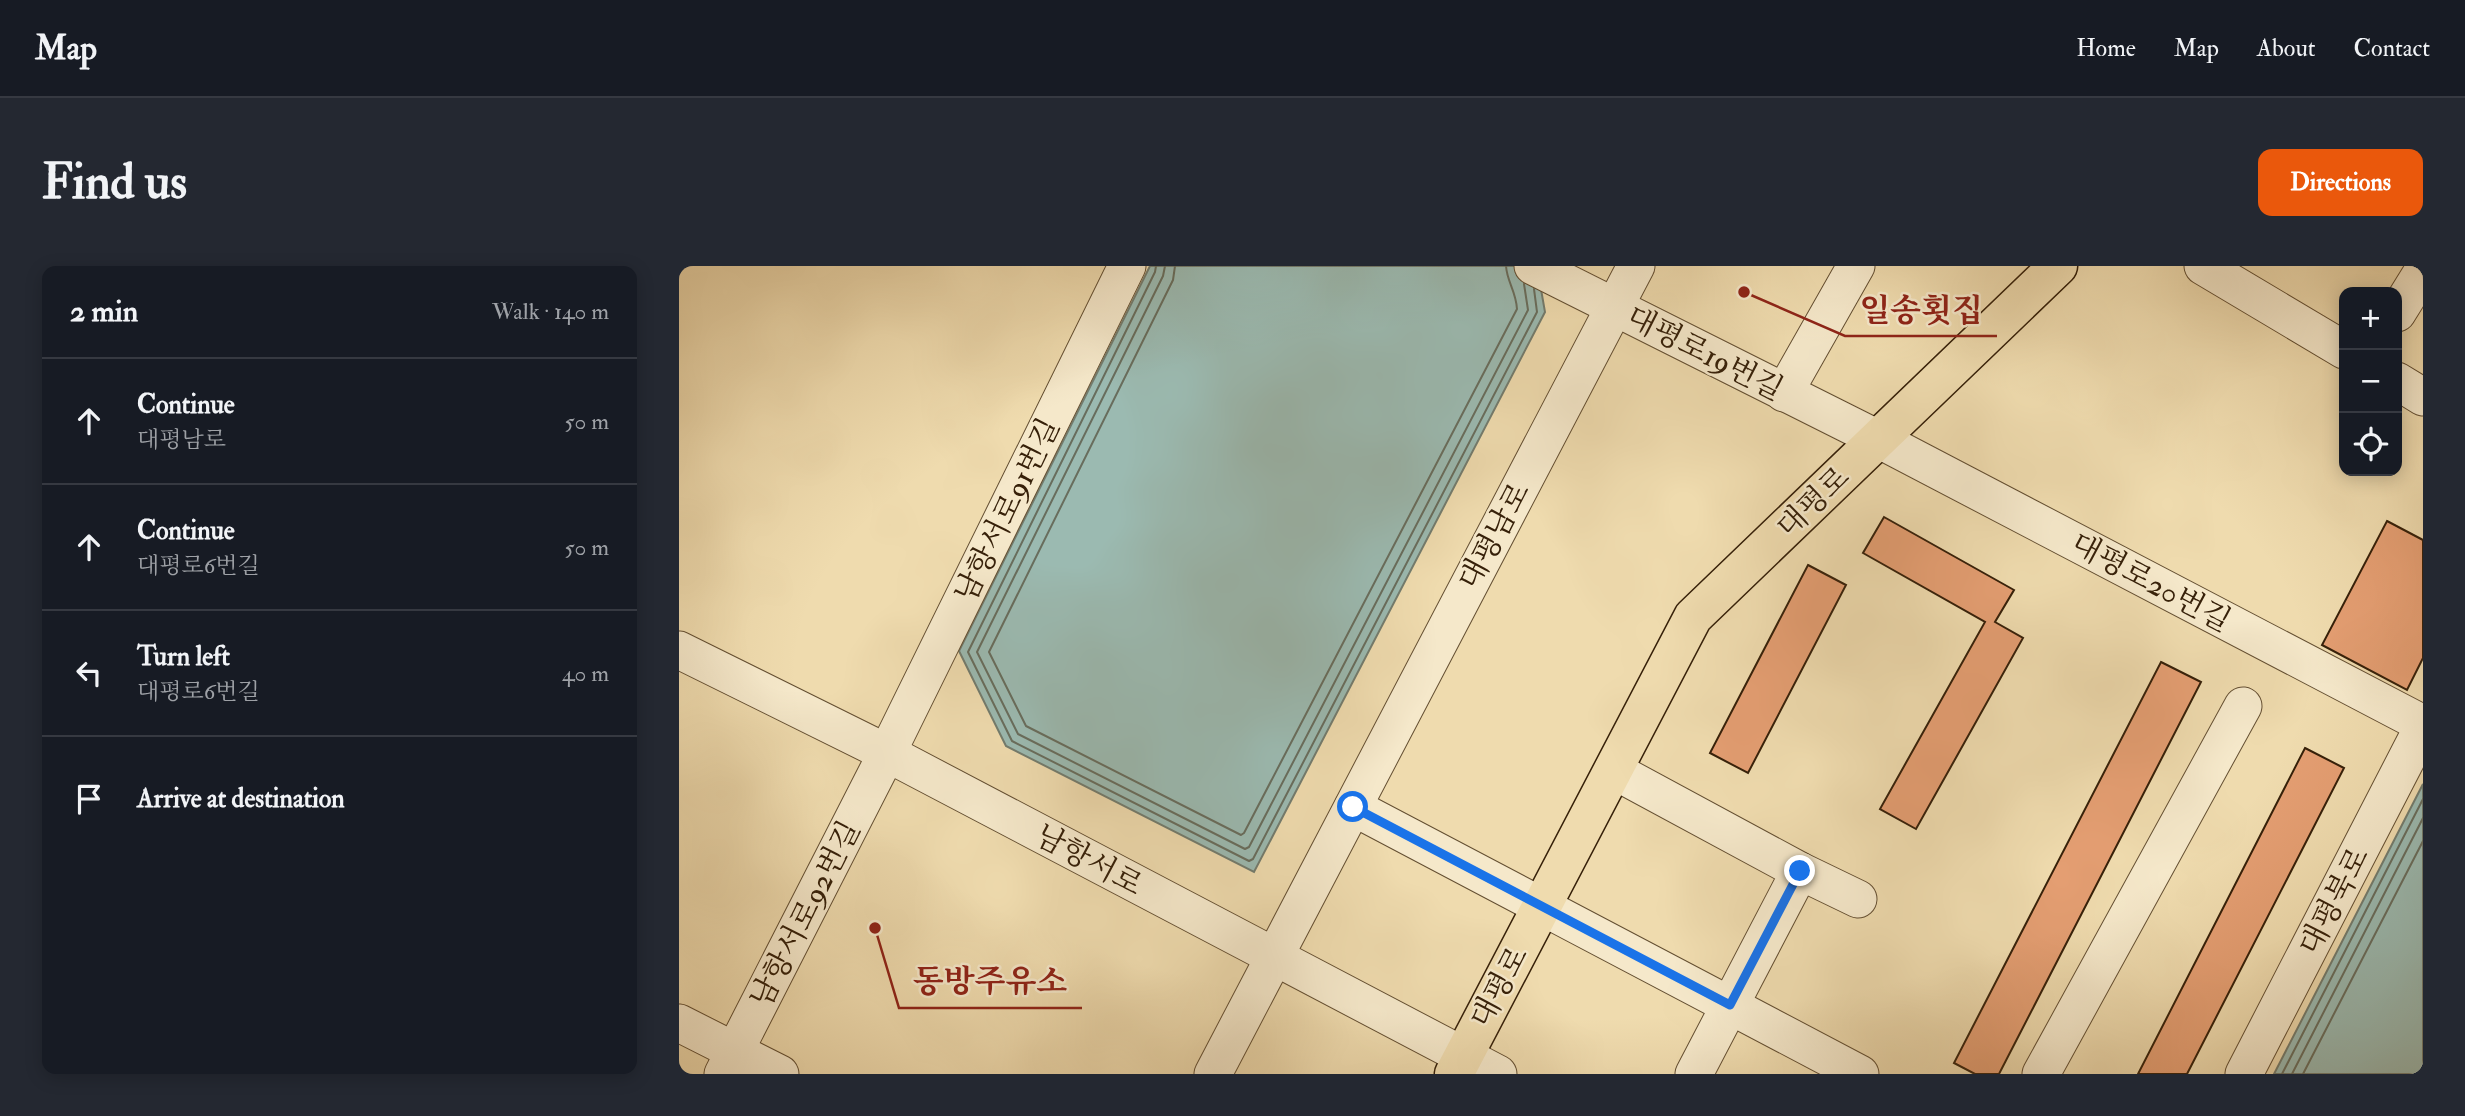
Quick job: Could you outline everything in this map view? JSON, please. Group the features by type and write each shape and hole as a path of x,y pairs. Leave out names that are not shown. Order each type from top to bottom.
{"main road":[{"name":"대평로","path":"1458,1065 1693,617 2058,266"}],"street":[{"name":"남항서로91번길","path":"887,753 1126,266"},
{"name":"대평로19번길","path":"1533,266 1878,439"},
{"name":"대평남로","path":"1213,1074 1636,266"},
{"path":"1784,393 1856,266"},
{"path":"2203,266 2339,347"},
{"path":"2402,305 2423,271"},
{"path":"2402,384 2423,397"},
{"name":"대평로20번길","path":"1878,439 2423,725"},
{"name":"남항서로","path":"679,650 887,753 1274,957 1458,1065 1499,1074"},
{"path":"2041,1074 2243,706"},
{"name":"대평북로","path":"2244,1074 2423,725"},
{"name":"남항서로92번길","path":"729,1063 887,753"},
{"path":"1613,770 1800,871 1858,899"},
{"path":"1353,807 1860,1074"},
{"path":"1694,1074 1800,871"},
{"path":"679,1023 729,1063 780,1074"}],"water":[{"path":"1150,266 1526,266 1538,272 1545,312 1254,872 1006,746 959,651"},
{"path":"2423,784 2423,1074 2274,1074"}],"building":[{"path":"1884,517 2014,590 1995,622 2023,638 1916,829 1880,809 1985,622 1863,553"},
{"path":"2387,521 2423,540 2423,658 2407,690 2322,645"},
{"path":"1808,565 1846,585 1748,773 1710,753"},
{"path":"2161,662 2201,682 1999,1074 1975,1074 1954,1063"},
{"path":"2305,748 2344,768 2187,1074 2138,1074"}],"place":[{"name":"일송횟집","path":"1744,292"},
{"name":"동방주유소","path":"875,928"}],"route":[{"path":"1353,807 1730,1005 1800,871"}]}
